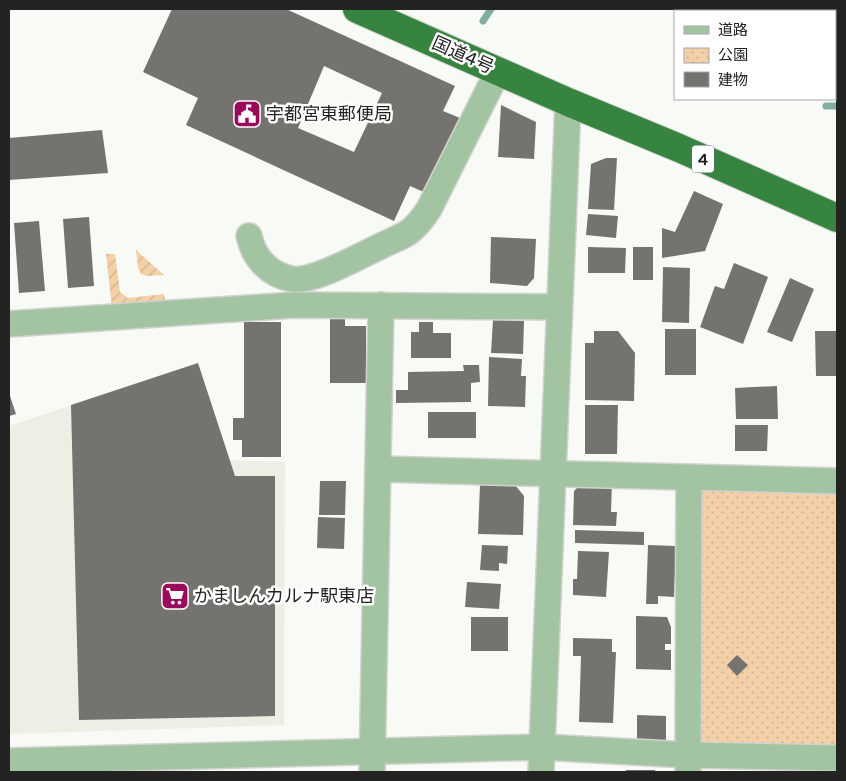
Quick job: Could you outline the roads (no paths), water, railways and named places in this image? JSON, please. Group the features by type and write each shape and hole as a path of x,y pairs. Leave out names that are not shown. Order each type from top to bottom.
{"highway":[{"name":"国道4号","path":"357,9 568,102"},
{"name":"4","path":"568,102 679,148 837,218"}],"street":[{"path":"249,236 252,249 260,261 274,273 293,279 314,276 334,268 409,232 429,210 498,71"},
{"path":"541,772 568,102"},
{"path":"9,324 294,305 559,307"},
{"path":"372,762 381,305"},
{"path":"378,469 837,481"},
{"path":"688,764 689,477"},
{"path":"9,761 220,764 372,762 542,747 688,764 837,758"}],"waterway":[{"path":"483,21 491,9"},
{"path":"826,106 837,106"}],"place":[{"name":"宇都宮東郵便局","path":"247,114"},
{"name":"かましんカルナ駅東店","path":"175,596"}]}
